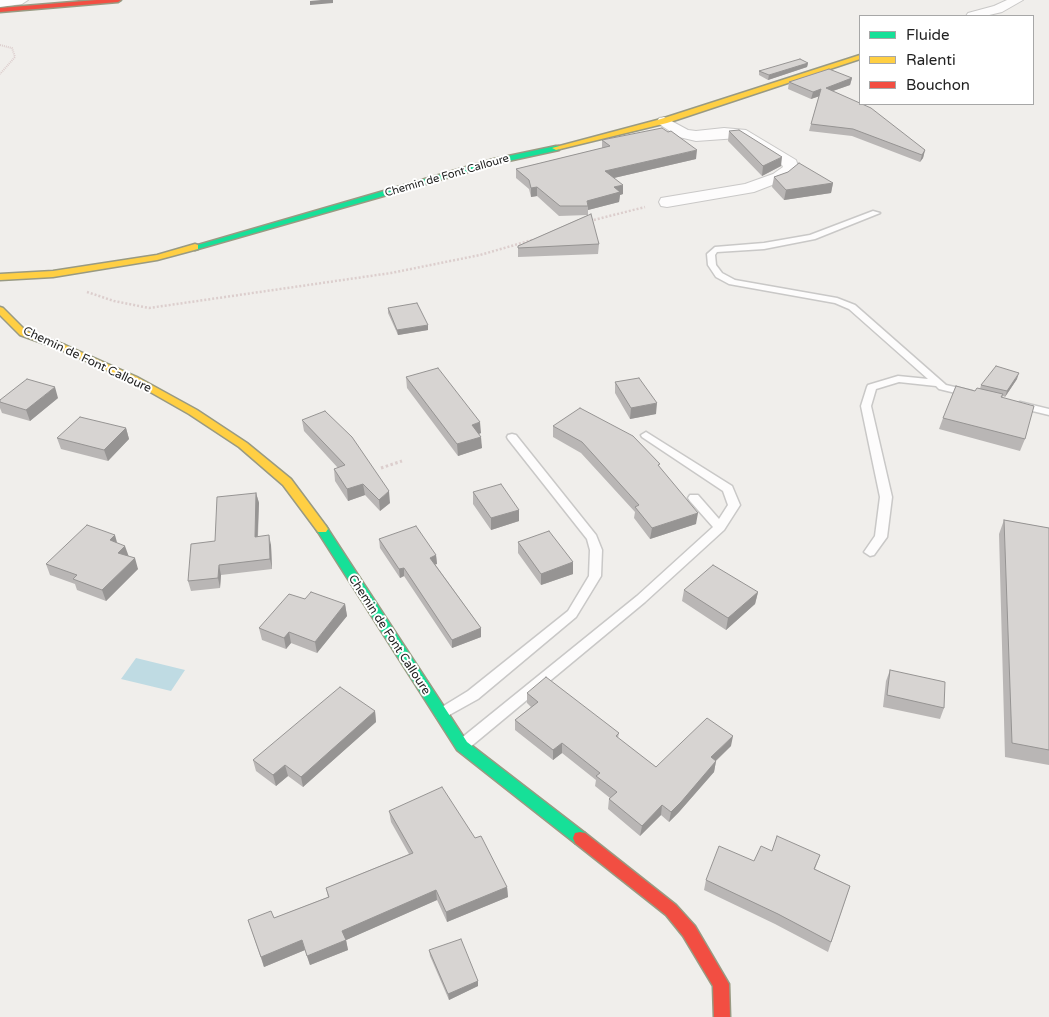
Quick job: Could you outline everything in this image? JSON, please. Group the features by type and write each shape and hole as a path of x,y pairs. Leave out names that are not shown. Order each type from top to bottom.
{"street":[{"path":"0,3 22,0"},
{"path":"0,10 118,0"},
{"path":"976,15 998,9 1017,0"},
{"name":"Chemin de Font Calloure","path":"0,277 53,274 157,257 497,161 664,121 859,57"},
{"path":"664,121 684,134 696,136 724,132 741,133 790,163 791,169 779,177 748,188 667,202"},
{"name":"Chemin de Font Calloure","path":"0,310 23,333 62,347 134,379 193,412 243,445 280,476 305,504 440,715 462,746 671,910 689,930 721,984 722,1017"}],"lane":[{"path":"876,213 812,237 764,246 715,250 711,254 712,266 719,275 732,282 837,301 852,307 943,387 982,396"},
{"path":"870,552 880,536 886,497 866,406 872,388 898,379 938,383"},
{"path":"1011,403 1049,412"},
{"path":"462,746 641,599 720,527 734,505 728,489 646,435"},
{"path":"440,715 474,695 572,614 595,576 596,550 592,538 512,437"},
{"path":"694,498 720,527"}],"path":[{"path":"0,46 12,48 15,57 0,74"},
{"path":"584,222 667,202"},
{"path":"87,292 114,301 149,308 391,273 488,253 539,237"},
{"path":"381,468 402,461"}],"water":[{"path":"136,658 185,670 171,691 121,679"}],"building":[{"path":"800,59 808,63 769,75 759,71"},
{"path":"829,69 852,78 826,88 859,103 859,105 871,108 925,150 922,155 853,129 811,124 821,89 813,92 789,82"},
{"path":"662,128 668,132 671,131 697,150 605,171 623,185 614,187 620,192 587,201 588,206 560,206 537,187 531,188 529,180 516,169 610,146 602,140"},
{"path":"739,130 782,157 763,166 729,131"},
{"path":"799,163 833,183 786,190 774,177 788,172"},
{"path":"591,214 599,244 518,248 518,246"},
{"path":"417,303 428,325 397,330 388,308"},
{"path":"996,366 1019,373 1007,391 981,385"},
{"path":"438,368 480,422 472,425 481,437 457,444 406,377"},
{"path":"639,378 657,403 631,408 615,382"},
{"path":"27,379 55,387 26,410 0,402 0,400"},
{"path":"956,386 975,391 977,388 1003,394 1001,397 1034,406 1025,439 943,418"},
{"path":"580,408 633,436 660,464 658,465 698,513 652,528 635,507 639,505 582,442 553,426"},
{"path":"325,411 352,437 389,491 379,500 363,484 347,489 334,469 345,465 302,420"},
{"path":"80,417 126,428 104,450 57,438"},
{"path":"501,484 519,510 491,518 473,492"},
{"path":"256,493 255,537 269,535 270,559 219,565 218,578 188,581 191,544 215,541 217,497"},
{"path":"1004,520 1049,528 1049,750 1012,743"},
{"path":"87,525 115,535 110,540 125,546 118,553 135,558 102,590 73,579 77,575 46,564"},
{"path":"416,526 436,555 430,558 481,628 452,640 404,568 399,569 379,539"},
{"path":"549,531 573,562 541,574 518,542"},
{"path":"713,565 758,592 728,618 684,590"},
{"path":"311,592 345,604 315,642 289,632 284,638 259,628 289,594 305,599"},
{"path":"890,670 945,682 944,708 887,695"},
{"path":"546,677 619,733 616,736 656,767 707,718 733,736 711,757 716,761 671,812 662,805 642,826 609,799 617,792 596,776 600,773 562,743 553,750 515,720 538,702 527,693"},
{"path":"340,687 375,711 301,777 285,765 273,775 253,760"},
{"path":"442,787 475,838 481,836 507,887 446,912 436,890 342,931 346,940 307,956 302,940 261,957 248,920 271,911 274,918 329,897 326,888 413,853 389,811"},
{"path":"777,836 820,855 814,869 850,886 831,942 778,914 706,880 719,846 754,861 761,846 772,851"},
{"path":"461,939 478,981 448,994 429,950"}],"traffic: fast":[{"path":"195,247 497,161 556,148"},
{"path":"322,529 462,746 580,838"}],"traffic: slow":[{"path":"556,148 664,121 859,57"},
{"path":"0,277 53,274 157,257 195,247"},
{"path":"0,310 23,333 62,347 134,379 193,412 243,445 287,482 322,529"}],"traffic: jam":[{"path":"0,10 118,0"},
{"path":"580,838 671,910 689,931 721,984 722,1017"}]}
